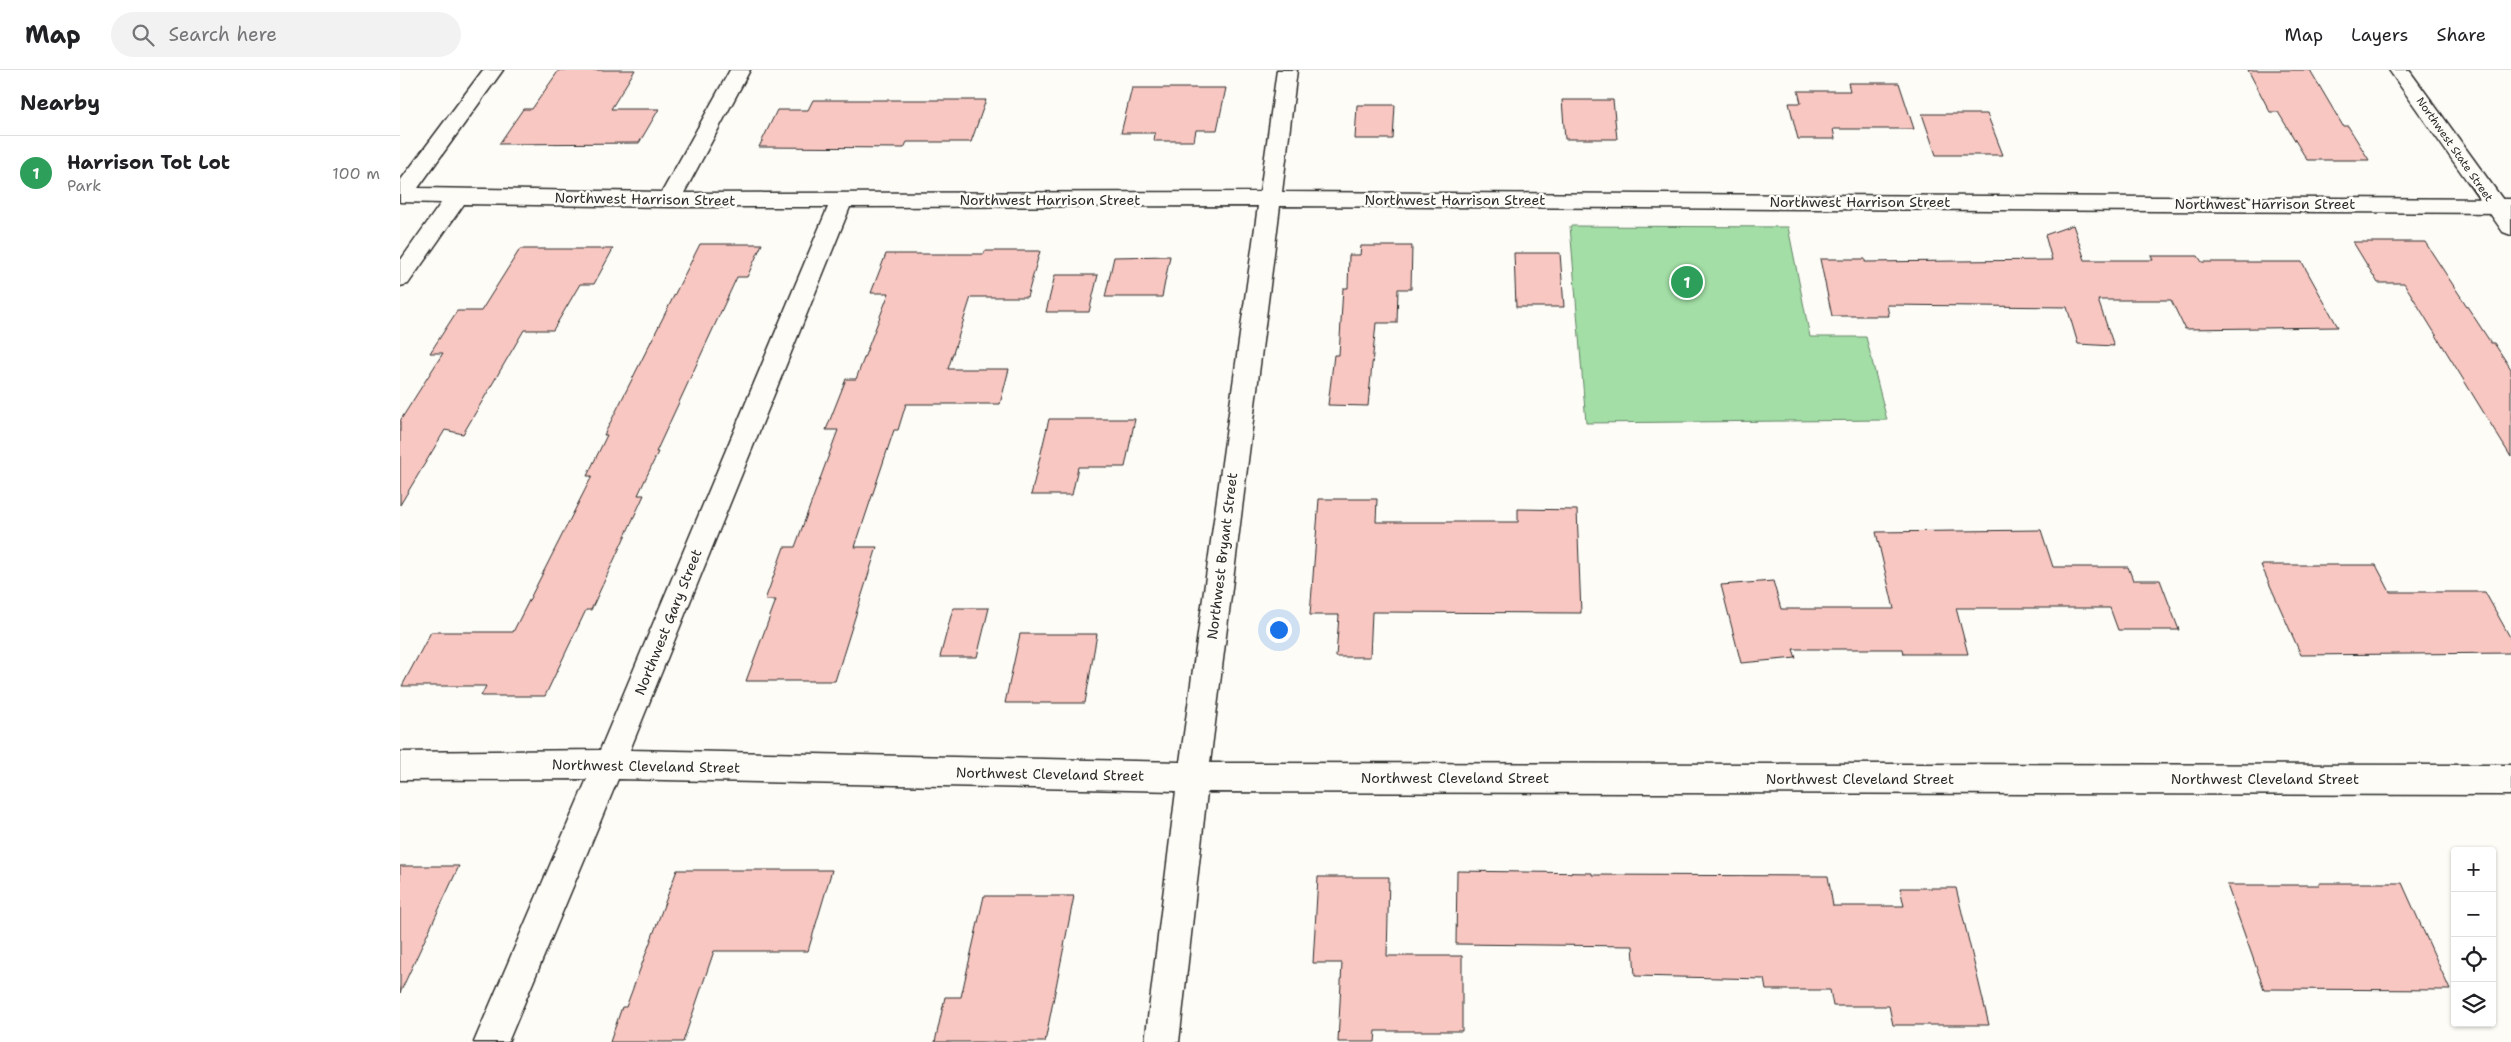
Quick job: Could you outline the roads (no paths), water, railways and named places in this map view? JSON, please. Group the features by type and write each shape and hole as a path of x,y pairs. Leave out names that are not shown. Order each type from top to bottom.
{"street":[{"path":"401,195 493,70"},
{"path":"669,200 740,70"},
{"name":"Northwest Bryant Street","path":"1162,1042 1193,777 1287,70"},
{"name":"Northwest State Street","path":"2400,70 2503,206 2511,227"},
{"name":"Northwest Harrison Street","path":"401,195 669,200 1269,199 2503,206"},
{"path":"400,278 457,197"},
{"name":"Northwest Gary Street","path":"492,1042 610,764 842,200"},
{"name":"Northwest Cleveland Street","path":"400,766 610,764 1193,777 2511,780"}],"place":[{"name":"Harrison Tot Lot","path":"1687,282"}]}
